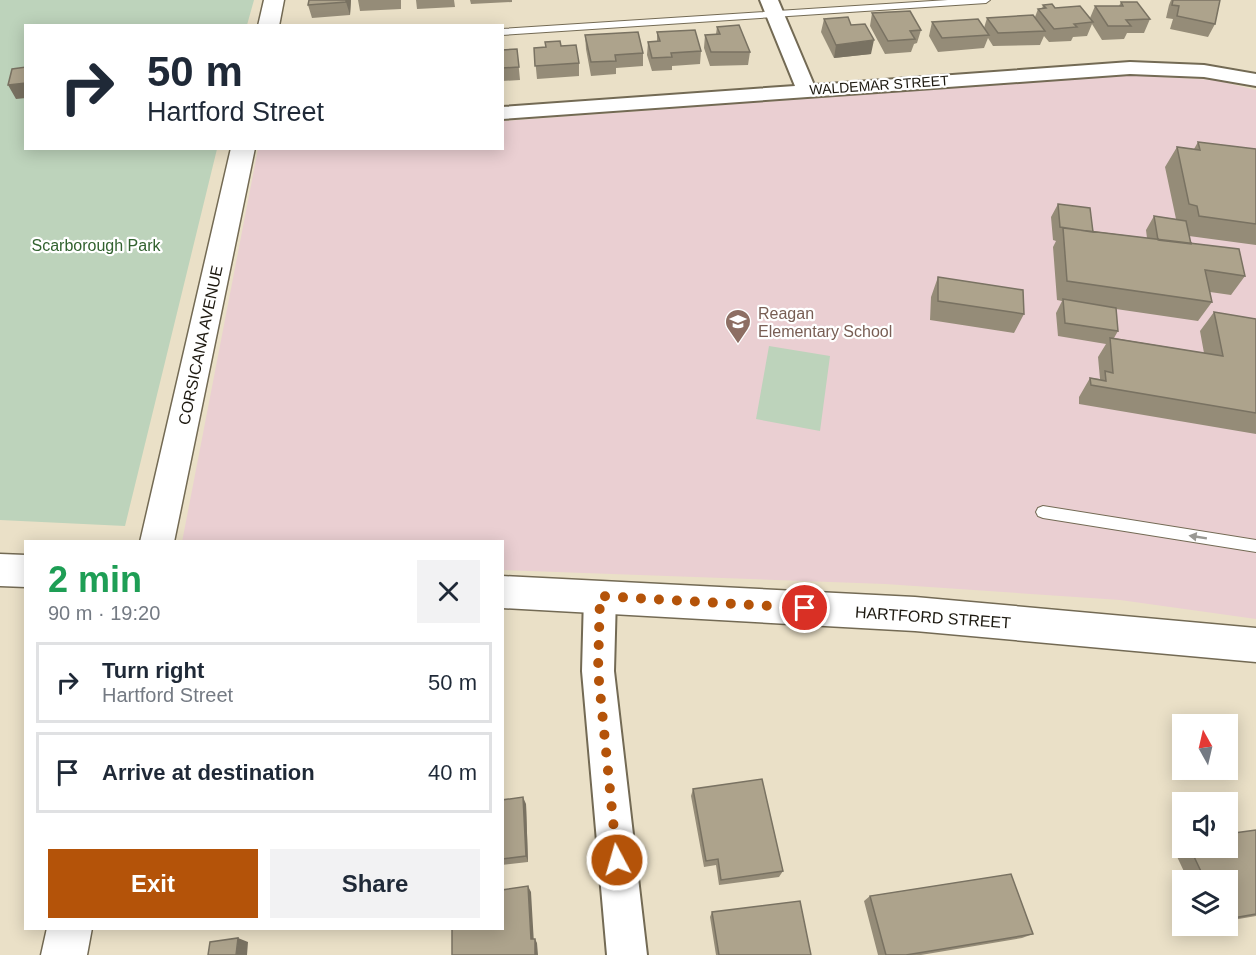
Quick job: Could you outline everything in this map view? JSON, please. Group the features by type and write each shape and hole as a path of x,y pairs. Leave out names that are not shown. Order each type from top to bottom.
{"street":[{"path":"268,24 274,0"},
{"path":"772,7 806,90"},
{"name":"WALDEMAR STREET","path":"504,113 1130,68 1204,71 1256,80"},
{"name":"CORSICANA AVENUE","path":"157,540 243,150"},
{"path":"0,570 24,571"},
{"name":"HARTFORD STREET","path":"504,592 915,614 1256,645"},
{"path":"600,596 598,671 627,955"},
{"path":"64,955 70,930"}],"lane":[{"path":"504,32 772,7 986,0"},
{"path":"1043,512 1256,546"}],"shaded area":[{"name":"Reagan Elementary School","path":"1126,75 1215,80 1256,90 1256,619 1120,600 885,584 504,570 504,540 182,540 258,150 504,150 504,121"}],"green space":[{"name":"Scarborough Park","path":"0,0 254,0 247,24 24,24 24,150 217,150 125,526 0,520"},
{"path":"769,346 830,356 820,431 756,419"}],"building":[{"path":"309,0 346,0 346,2 308,5"},
{"path":"1173,0 1220,0 1215,24 1177,16 1179,6 1172,5"},
{"path":"1121,2 1137,2 1150,19 1126,20 1131,26 1108,26 1095,6 1123,6"},
{"path":"1052,4 1055,8 1080,6 1093,22 1074,24 1077,27 1054,29 1038,9 1046,8 1043,5"},
{"path":"910,11 921,30 910,31 915,39 888,41 872,13"},
{"path":"1033,15 1045,31 998,33 987,18"},
{"path":"848,17 851,25 865,24 874,40 836,45 824,19"},
{"path":"978,19 989,35 942,38 932,22"},
{"path":"739,25 750,52 711,52 705,35 720,34 717,27"},
{"path":"695,30 701,51 671,53 672,57 652,58 648,42 660,41 657,32"},
{"path":"638,32 643,53 615,55 616,61 591,62 585,35"},
{"path":"560,41 561,46 576,45 579,63 535,66 534,48 546,47 545,42"},
{"path":"517,49 519,67 504,68 504,50"},
{"path":"24,67 24,83 8,85 12,69"},
{"path":"1198,142 1256,149 1256,224 1199,216 1197,206 1189,204 1177,147 1200,150"},
{"path":"1058,204 1090,208 1093,232 1060,227"},
{"path":"1154,216 1186,221 1191,244 1158,240"},
{"path":"1063,228 1239,249 1245,276 1205,270 1212,302 1067,281"},
{"path":"938,277 1023,290 1024,314 938,301"},
{"path":"1063,299 1116,308 1118,331 1065,323"},
{"path":"1214,312 1256,319 1256,413 1091,385 1090,378 1106,381 1105,371 1113,373 1110,338 1223,356"},
{"path":"762,779 783,871 721,880 718,859 706,861 693,789"},
{"path":"523,797 526,856 504,859 504,800"},
{"path":"1256,830 1256,914 1238,917 1238,870 1200,870 1195,858 1238,858 1238,832"},
{"path":"1011,874 1033,934 906,955 886,955 870,896"},
{"path":"528,886 531,939 535,939 535,955 452,955 452,930 504,930 504,890"},
{"path":"800,901 811,955 719,955 712,912"},
{"path":"238,938 236,955 208,955 210,942"}],"place":[{"name":"Reagan Elementary School","path":"738,345"}],"route":[{"path":"617,860 598,671 600,596 805,608"}]}
